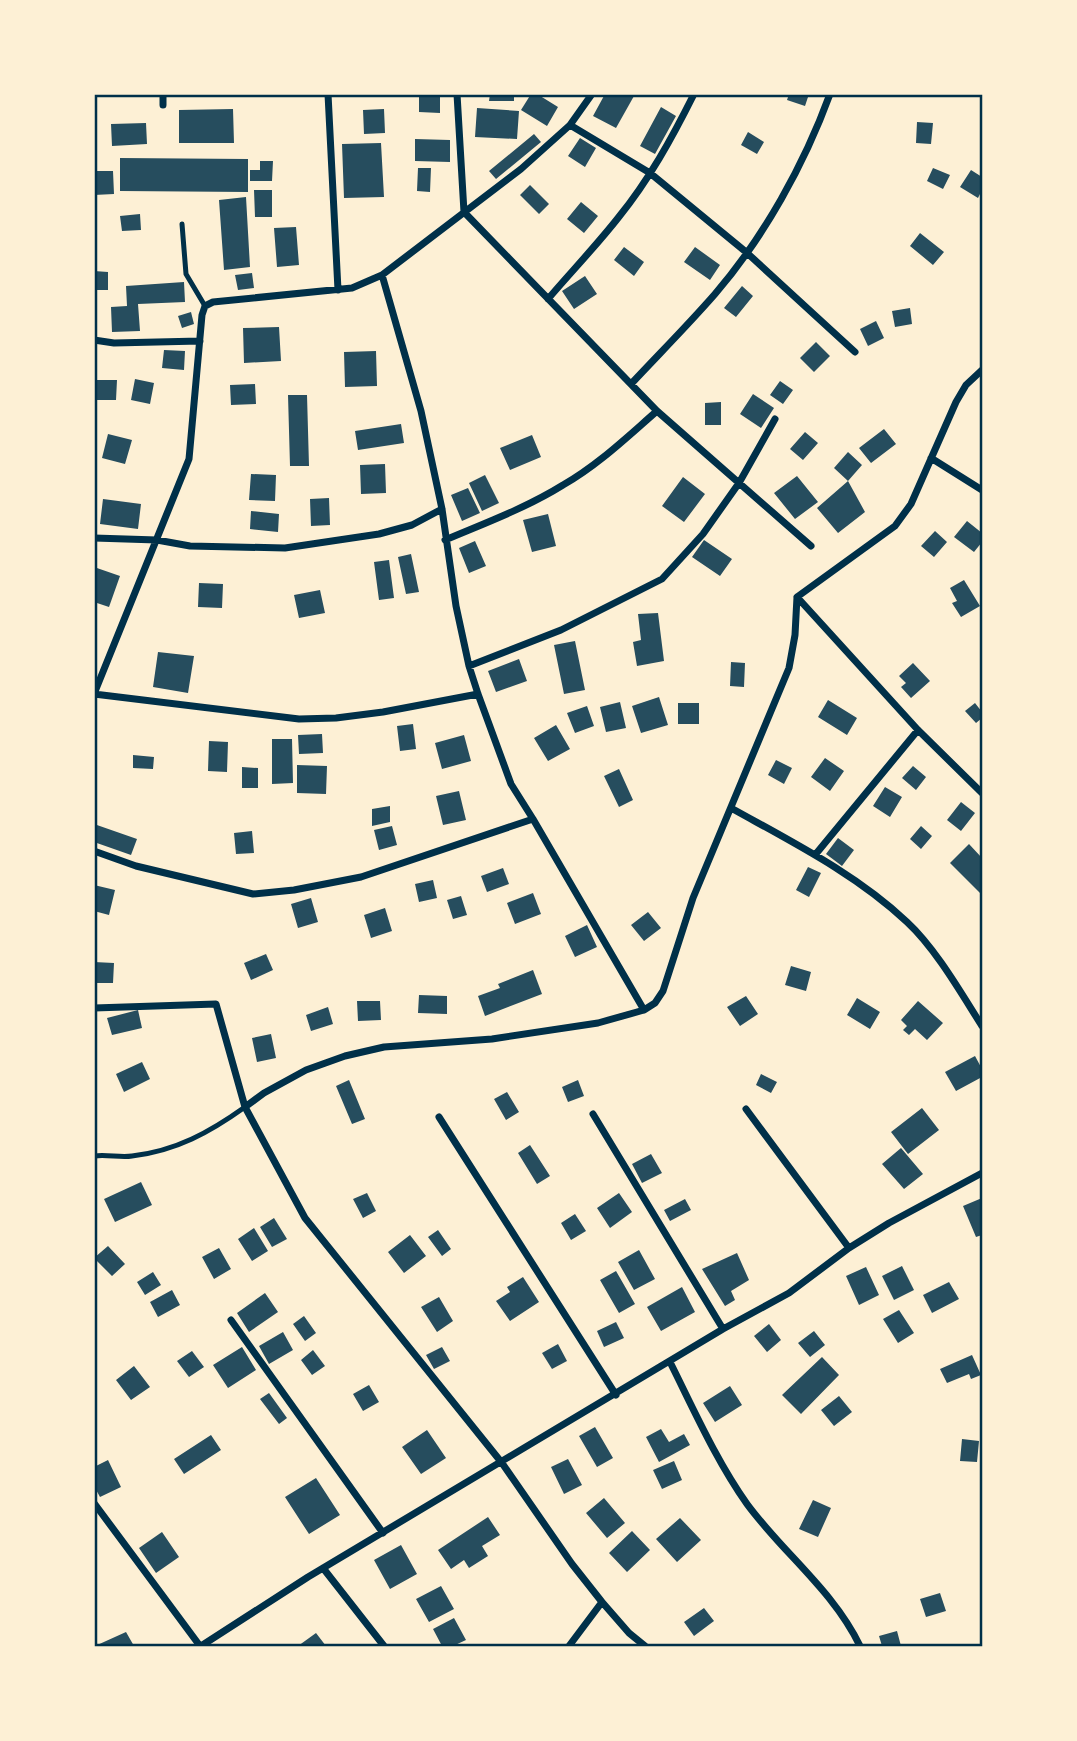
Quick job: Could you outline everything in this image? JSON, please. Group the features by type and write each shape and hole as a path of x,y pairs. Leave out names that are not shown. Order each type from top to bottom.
{"street":[{"path":"163,94 163,105"},
{"path":"328,94 338,290"},
{"path":"457,94 464,212 657,411 811,546"},
{"path":"478,694 383,712 299,719 94,694 190,459 202,315 205,306 213,302 352,288 382,275 521,169 570,125 592,94"},
{"path":"548,299 619,217 668,146 694,94"},
{"path":"631,384 716,293 746,252 785,193 830,94"},
{"path":"570,125 650,173 746,252 855,352"},
{"path":"382,275 421,411 442,509 445,540 469,666 478,694 511,785 533,818 644,1010"},
{"path":"94,340 114,343 200,341"},
{"path":"797,597 895,526 911,504 956,402 966,385 982,370"},
{"path":"445,540 518,509 564,485 605,457 657,411"},
{"path":"469,666 561,630 662,579 703,534 739,483 775,419"},
{"path":"931,458 982,490"},
{"path":"94,538 157,540 190,546 285,548 379,534 412,525 442,509"},
{"path":"797,597 918,730 982,793"},
{"path":"245,1107 264,1093 306,1070 345,1056 384,1047 492,1039 598,1023 644,1010 655,1003 663,991 693,898 789,668 795,635 797,597"},
{"path":"815,855 918,730"},
{"path":"731,808 815,855 908,923 927,945 982,1026"},
{"path":"94,851 136,866 253,894 294,890 361,877 533,818"},
{"path":"94,1008 216,1004 245,1107 305,1218 502,1463 572,1564 602,1602 645,1647"},
{"path":"746,1109 849,1248"},
{"path":"593,1114 723,1329"},
{"path":"439,1117 616,1395"},
{"path":"94,1503 201,1647 323,1568 723,1329 789,1293 849,1248 888,1223 982,1173"},
{"path":"231,1320 383,1533"},
{"path":"670,1362 710,1442 748,1504 848,1621 860,1647"},
{"path":"323,1568 384,1647"},
{"path":"569,1647 602,1602"}],"lane":[{"path":"182,225 186,274 205,306"},
{"path":"94,1156 130,1156 186,1143 216,1128 245,1107"}],"building":[{"path":"419,94 440,94 440,113 419,112"},
{"path":"490,94 514,94 514,101 489,101"},
{"path":"531,94 537,94 558,107 547,126 521,110"},
{"path":"605,94 634,96 616,128 593,116"},
{"path":"789,94 809,94 805,106 787,100"},
{"path":"661,107 676,116 655,154 640,146"},
{"path":"477,108 519,111 517,139 475,137"},
{"path":"233,109 234,143 179,143 179,110"},
{"path":"384,109 385,133 364,134 363,110"},
{"path":"917,122 933,123 931,144 916,143"},
{"path":"146,123 147,144 112,146 111,124"},
{"path":"748,132 764,142 757,154 741,145"},
{"path":"534,134 541,142 496,179 489,171"},
{"path":"580,138 596,148 585,167 568,156"},
{"path":"415,139 450,140 450,162 415,161"},
{"path":"381,143 384,197 344,198 342,144"},
{"path":"120,158 248,159 248,192 120,191"},
{"path":"260,161 273,161 272,181 250,181 250,170 260,170"},
{"path":"418,168 431,168 430,192 417,191"},
{"path":"933,168 950,175 943,189 927,181"},
{"path":"971,170 982,177 982,190 978,198 960,187"},
{"path":"94,171 113,171 114,194 94,195"},
{"path":"530,185 549,204 539,214 520,195"},
{"path":"254,190 272,190 272,217 255,217"},
{"path":"246,197 250,267 224,270 219,200"},
{"path":"581,202 598,216 584,233 567,219"},
{"path":"140,214 141,230 122,231 120,216"},
{"path":"296,227 299,265 277,267 274,228"},
{"path":"920,233 944,252 933,265 910,246"},
{"path":"624,247 644,262 634,276 614,260"},
{"path":"695,247 720,265 710,280 684,262"},
{"path":"94,271 108,272 108,290 94,290"},
{"path":"252,273 254,288 238,290 235,275"},
{"path":"585,276 597,294 574,309 562,291"},
{"path":"184,282 185,302 138,304 140,331 112,332 111,307 127,306 126,286"},
{"path":"742,286 753,296 736,317 724,308"},
{"path":"910,308 912,324 895,327 892,311"},
{"path":"191,312 194,324 182,328 178,316"},
{"path":"876,321 884,338 868,346 860,329"},
{"path":"279,327 281,361 244,363 243,328"},
{"path":"816,342 830,356 814,372 800,358"},
{"path":"164,350 185,351 184,370 162,368"},
{"path":"376,351 377,386 345,387 344,352"},
{"path":"135,379 154,383 150,404 131,400"},
{"path":"94,380 117,380 116,400 94,400"},
{"path":"780,381 793,390 783,404 770,395"},
{"path":"255,384 256,404 231,405 230,385"},
{"path":"753,394 774,408 761,428 740,414"},
{"path":"288,395 307,395 309,466 290,466"},
{"path":"721,402 721,425 705,425 705,403"},
{"path":"401,424 404,443 358,450 355,431"},
{"path":"884,429 896,444 871,463 859,448"},
{"path":"805,432 818,443 803,460 790,449"},
{"path":"108,434 132,440 125,464 102,458"},
{"path":"532,435 541,457 510,470 500,448"},
{"path":"848,452 862,465 848,481 834,468"},
{"path":"385,464 386,493 361,494 360,465"},
{"path":"251,474 276,475 275,501 249,500"},
{"path":"485,475 499,503 482,511 469,483"},
{"path":"797,476 818,502 795,519 774,493"},
{"path":"683,477 705,494 684,522 662,506"},
{"path":"848,481 865,512 838,533 817,508"},
{"path":"468,488 480,513 462,521 451,495"},
{"path":"329,498 330,525 311,526 310,499"},
{"path":"103,499 141,504 138,529 100,524"},
{"path":"251,511 279,514 278,532 250,529"},
{"path":"548,514 556,546 532,552 523,520"},
{"path":"967,521 982,533 982,542 974,552 954,537"},
{"path":"935,531 947,542 934,557 921,546"},
{"path":"704,540 732,559 720,576 692,557"},
{"path":"475,541 486,566 469,573 459,548"},
{"path":"411,554 419,592 406,594 398,557"},
{"path":"389,560 394,598 379,600 374,562"},
{"path":"94,567 120,576 109,607 94,602"},
{"path":"964,580 980,606 961,617 952,603 957,601 950,588"},
{"path":"199,583 223,584 222,608 198,607"},
{"path":"320,590 325,613 299,618 294,595"},
{"path":"658,613 664,661 637,666 633,642 641,640 638,614"},
{"path":"575,641 585,690 564,694 554,645"},
{"path":"158,652 194,656 188,693 153,687"},
{"path":"519,659 527,681 496,692 488,671"},
{"path":"731,662 745,663 744,687 730,686"},
{"path":"913,663 930,681 911,698 901,687 906,683 899,676"},
{"path":"659,697 668,725 641,733 632,706"},
{"path":"828,700 857,718 847,735 818,717"},
{"path":"620,702 626,728 606,732 600,707"},
{"path":"678,703 699,703 699,724 678,724"},
{"path":"975,703 982,712 982,718 976,723 965,711"},
{"path":"587,706 594,726 575,733 567,713"},
{"path":"413,724 416,749 400,751 397,726"},
{"path":"556,725 570,749 548,761 534,738"},
{"path":"322,734 323,753 299,754 298,735"},
{"path":"464,735 471,761 442,769 435,743"},
{"path":"272,739 292,739 293,783 272,784"},
{"path":"209,741 228,742 227,772 208,771"},
{"path":"133,755 154,757 153,769 133,768"},
{"path":"825,758 844,771 830,791 811,777"},
{"path":"776,760 792,768 784,784 768,775"},
{"path":"297,765 327,766 326,794 297,793"},
{"path":"913,766 926,777 916,790 902,778"},
{"path":"242,767 258,768 258,788 242,788"},
{"path":"619,769 633,800 619,807 604,776"},
{"path":"885,787 902,797 890,817 873,806"},
{"path":"459,791 466,820 443,825 436,796"},
{"path":"961,802 975,813 961,831 947,820"},
{"path":"390,806 390,822 372,826 372,809"},
{"path":"94,824 137,839 131,855 94,842"},
{"path":"392,826 397,845 379,850 374,830"},
{"path":"921,826 932,836 921,849 910,839"},
{"path":"252,831 254,853 236,854 234,833"},
{"path":"838,838 854,850 842,866 826,854"},
{"path":"969,844 982,858 982,895 950,863"},
{"path":"808,867 821,873 809,897 796,890"},
{"path":"503,868 509,884 487,892 481,876"},
{"path":"433,880 437,898 419,902 415,884"},
{"path":"94,885 115,890 109,915 94,911"},
{"path":"533,893 541,914 515,924 507,903"},
{"path":"461,896 467,915 453,919 447,900"},
{"path":"311,898 318,922 298,928 291,904"},
{"path":"385,908 392,931 371,938 364,915"},
{"path":"648,912 661,928 644,941 631,925"},
{"path":"587,925 597,947 575,957 565,936"},
{"path":"266,954 273,970 251,980 244,963"},
{"path":"94,962 114,963 113,983 94,983"},
{"path":"791,966 811,972 806,991 785,985"},
{"path":"533,970 542,994 485,1016 478,996 500,988 498,984"},
{"path":"419,995 447,996 447,1014 418,1013"},
{"path":"746,996 758,1014 740,1026 727,1007"},
{"path":"857,998 880,1012 870,1029 847,1015"},
{"path":"357,1001 380,1001 381,1020 358,1021"},
{"path":"918,1001 943,1023 927,1040 915,1029 909,1035 903,1030 907,1026 901,1020"},
{"path":"328,1007 333,1024 311,1031 306,1015"},
{"path":"138,1010 142,1028 112,1035 107,1018"},
{"path":"271,1034 276,1058 257,1062 252,1038"},
{"path":"975,1056 982,1069 982,1077 956,1091 945,1072"},
{"path":"142,1062 150,1079 124,1092 116,1074"},
{"path":"761,1074 777,1082 771,1093 756,1085"},
{"path":"349,1080 365,1119 352,1124 336,1086"},
{"path":"578,1080 584,1096 568,1102 562,1087"},
{"path":"507,1092 519,1112 506,1120 494,1099"},
{"path":"922,1108 939,1130 908,1154 891,1132"},
{"path":"530,1145 550,1176 537,1184 518,1153"},
{"path":"901,1148 923,1174 904,1189 882,1164"},
{"path":"651,1154 662,1173 642,1183 632,1164"},
{"path":"141,1182 152,1205 115,1222 104,1199"},
{"path":"367,1193 376,1211 363,1218 353,1199"},
{"path":"619,1193 632,1212 610,1228 597,1208"},
{"path":"982,1198 982,1235 976,1237 963,1206"},
{"path":"685,1199 691,1210 670,1221 664,1210"},
{"path":"575,1214 586,1231 571,1240 561,1223"},
{"path":"274,1218 287,1239 272,1247 260,1227"},
{"path":"254,1228 268,1251 252,1261 238,1239"},
{"path":"438,1230 451,1249 442,1256 428,1237"},
{"path":"410,1235 426,1256 404,1273 388,1252"},
{"path":"108,1246 125,1264 112,1276 94,1258"},
{"path":"219,1248 231,1269 214,1279 202,1257"},
{"path":"639,1250 655,1279 634,1290 618,1262"},
{"path":"737,1253 749,1280 731,1291 735,1300 725,1306 702,1269"},
{"path":"902,1266 914,1290 894,1300 882,1276"},
{"path":"866,1267 879,1295 859,1305 846,1276"},
{"path":"616,1271 635,1304 619,1313 600,1280"},
{"path":"153,1272 161,1285 145,1295 137,1282"},
{"path":"523,1277 539,1302 510,1321 496,1301 510,1292 507,1287"},
{"path":"949,1282 959,1299 932,1313 923,1295"},
{"path":"682,1287 695,1312 661,1331 647,1307"},
{"path":"172,1290 180,1305 158,1317 150,1302"},
{"path":"265,1293 278,1312 249,1332 237,1313"},
{"path":"439,1297 453,1321 437,1332 421,1307"},
{"path":"899,1310 914,1333 898,1343 883,1319"},
{"path":"304,1316 316,1333 305,1341 293,1324"},
{"path":"616,1322 624,1338 604,1347 597,1331"},
{"path":"769,1324 781,1340 767,1352 754,1336"},
{"path":"814,1331 825,1345 810,1357 798,1343"},
{"path":"283,1332 293,1350 269,1364 259,1346"},
{"path":"558,1344 567,1361 552,1369 542,1353"},
{"path":"242,1347 256,1370 228,1388 213,1365"},
{"path":"442,1347 450,1361 434,1369 426,1355"},
{"path":"313,1350 325,1366 312,1375 301,1360"},
{"path":"192,1351 204,1367 189,1377 177,1361"},
{"path":"972,1355 981,1375 971,1379 969,1374 947,1383 940,1369"},
{"path":"822,1357 839,1375 801,1414 782,1395"},
{"path":"134,1366 150,1387 131,1400 116,1380"},
{"path":"369,1385 379,1402 363,1411 353,1394"},
{"path":"730,1386 742,1405 715,1422 703,1403"},
{"path":"269,1393 287,1418 279,1424 260,1399"},
{"path":"839,1396 852,1412 834,1426 821,1410"},
{"path":"595,1427 613,1458 597,1467 579,1436"},
{"path":"661,1429 669,1442 684,1434 690,1445 659,1462 646,1437"},
{"path":"427,1430 446,1458 421,1474 402,1447"},
{"path":"211,1435 221,1450 184,1474 174,1459"},
{"path":"962,1439 979,1441 977,1462 960,1461"},
{"path":"568,1459 582,1485 564,1494 551,1467"},
{"path":"108,1460 121,1487 100,1497 94,1486 94,1467"},
{"path":"674,1461 682,1480 662,1489 653,1470"},
{"path":"316,1478 340,1515 309,1534 285,1497"},
{"path":"604,1498 625,1523 607,1538 586,1513"},
{"path":"813,1500 831,1508 818,1537 799,1529"},
{"path":"488,1517 500,1535 482,1546 488,1556 469,1568 464,1560 451,1569 438,1550"},
{"path":"680,1518 701,1540 677,1562 656,1539"},
{"path":"632,1531 650,1550 627,1572 609,1553"},
{"path":"162,1532 179,1557 156,1573 139,1548"},
{"path":"401,1545 417,1574 390,1589 374,1560"},
{"path":"441,1586 454,1609 429,1622 416,1599"},
{"path":"940,1593 946,1611 926,1617 920,1599"},
{"path":"704,1608 714,1621 694,1636 684,1622"},
{"path":"454,1618 466,1640 453,1646 442,1646 433,1629"},
{"path":"897,1631 901,1646 882,1646 879,1636"},
{"path":"126,1632 134,1646 95,1646"},
{"path":"316,1633 326,1646 298,1646"}]}
